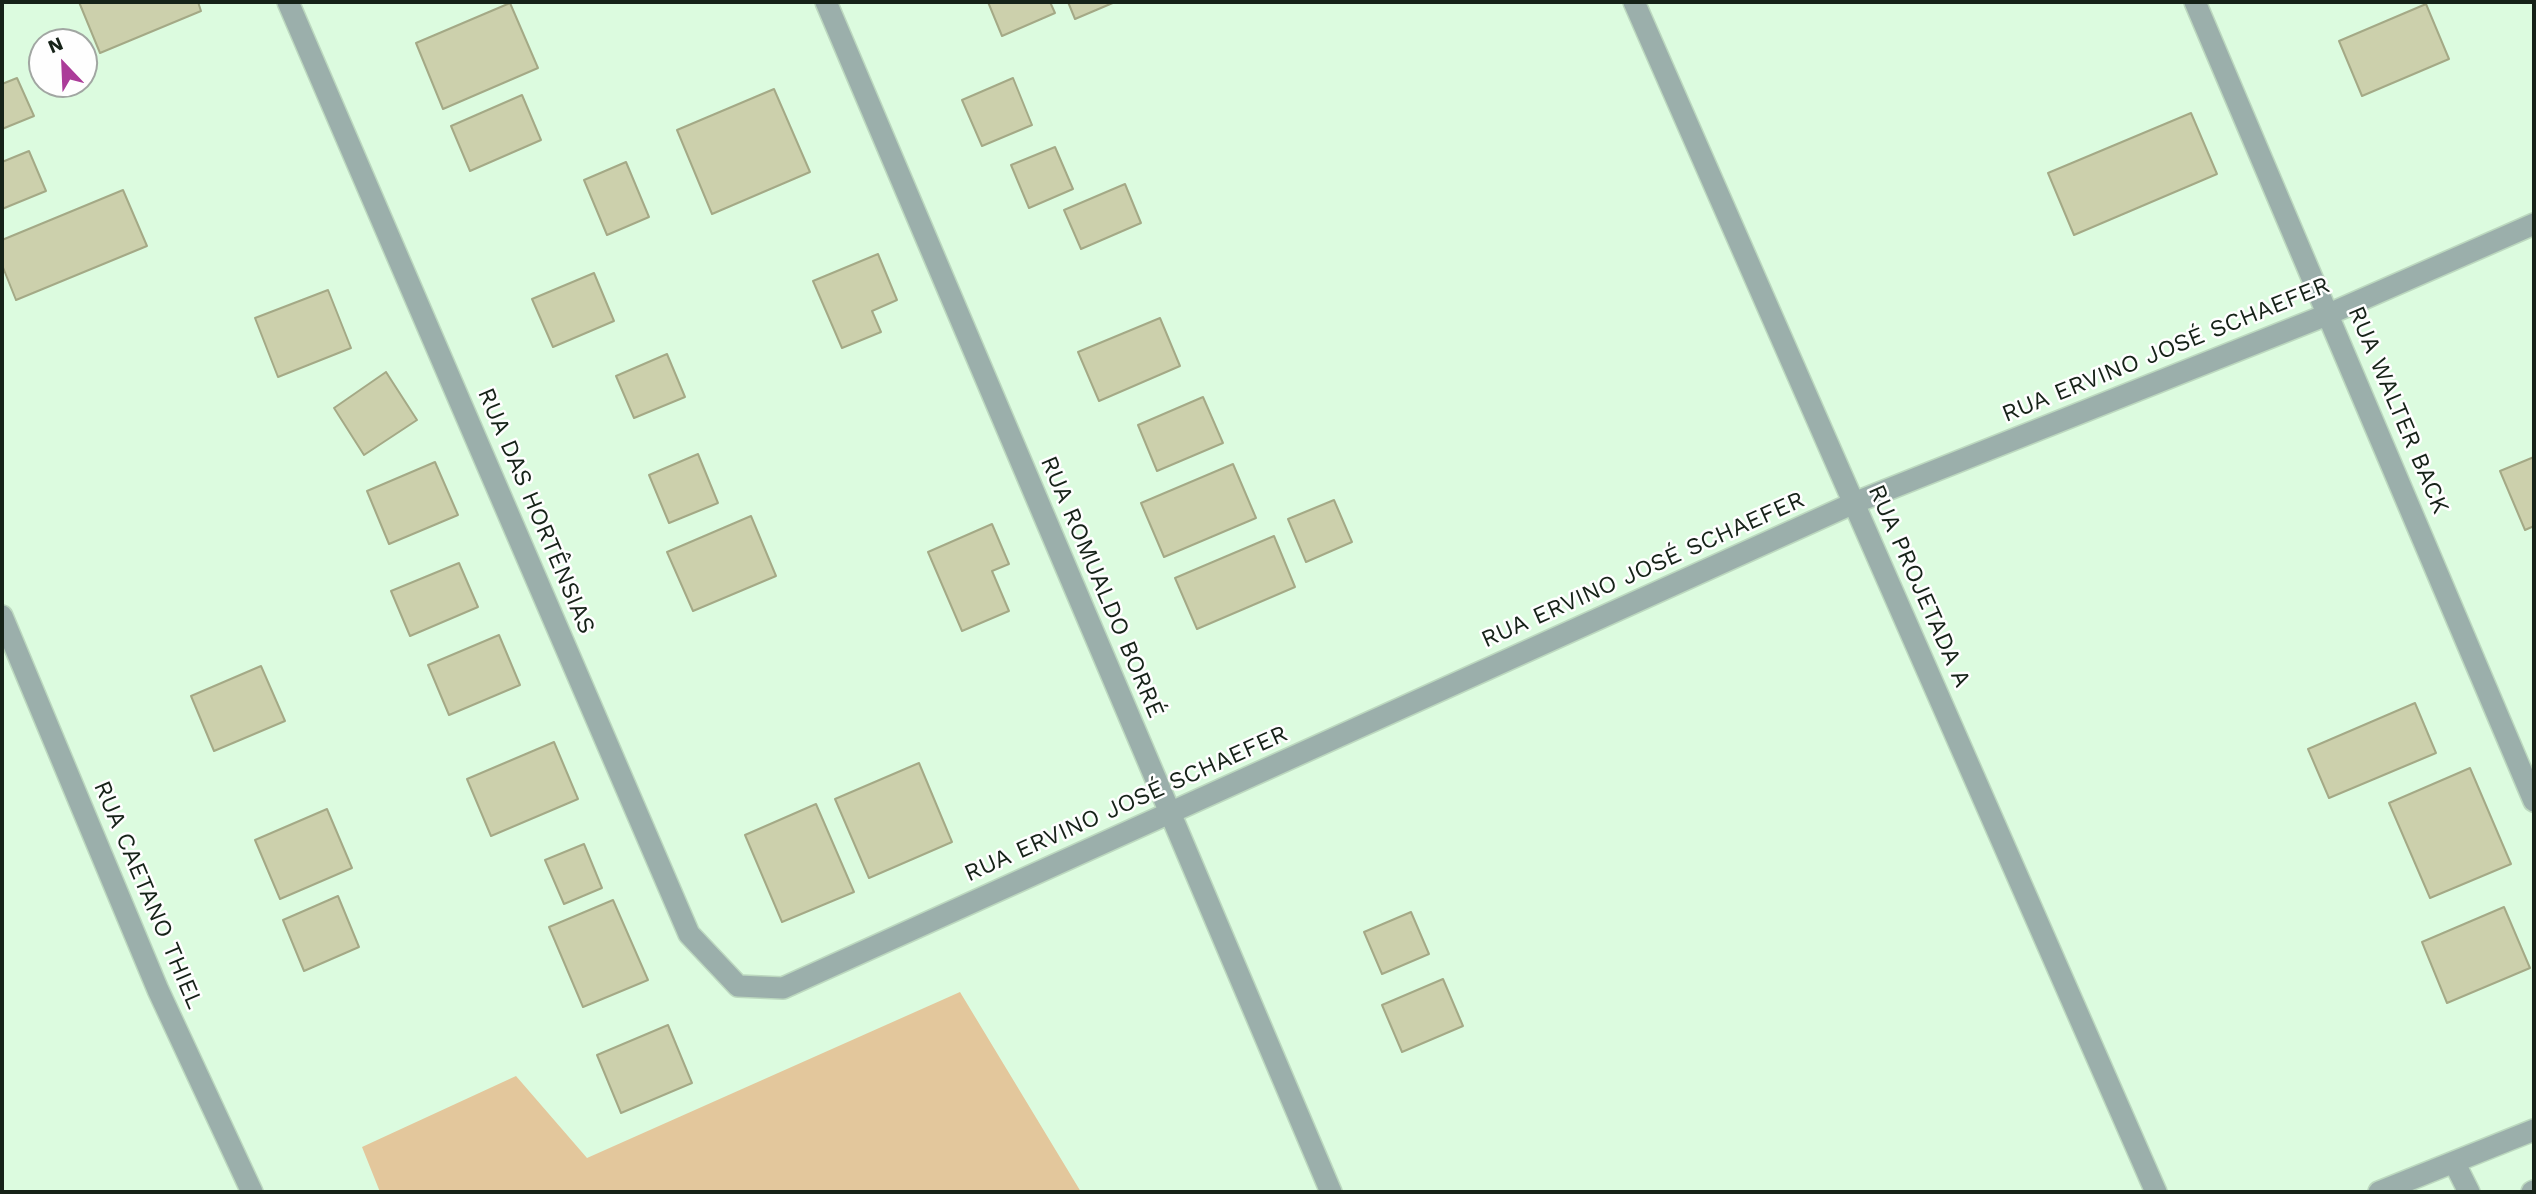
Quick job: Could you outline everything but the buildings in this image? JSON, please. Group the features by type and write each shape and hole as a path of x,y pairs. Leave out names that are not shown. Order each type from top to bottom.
{"street":[{"name":"RUA DAS HORTÊNSIAS","path":"288,2 689,934 738,986 783,988"},
{"name":"RUA ROMUALDO BORRÉ","path":"826,2 1331,1192"},
{"name":"RUA PROJETADA A","path":"1634,2 2156,1192"},
{"name":"RUA WALTER BACK","path":"2194,2 2534,801"},
{"name":"RUA ERVINO JOSÉ SCHAEFER","path":"783,988 1854,503 2329,314 2534,224"},
{"name":"RUA CAETANO THIEL","path":"2,616 158,990 252,1192"},
{"path":"2379,1192 2534,1130"},
{"path":"2454,1162 2469,1192"}],"shaded area":[{"path":"960,992 1081,1192 380,1192 362,1147 516,1076 587,1158"}]}
